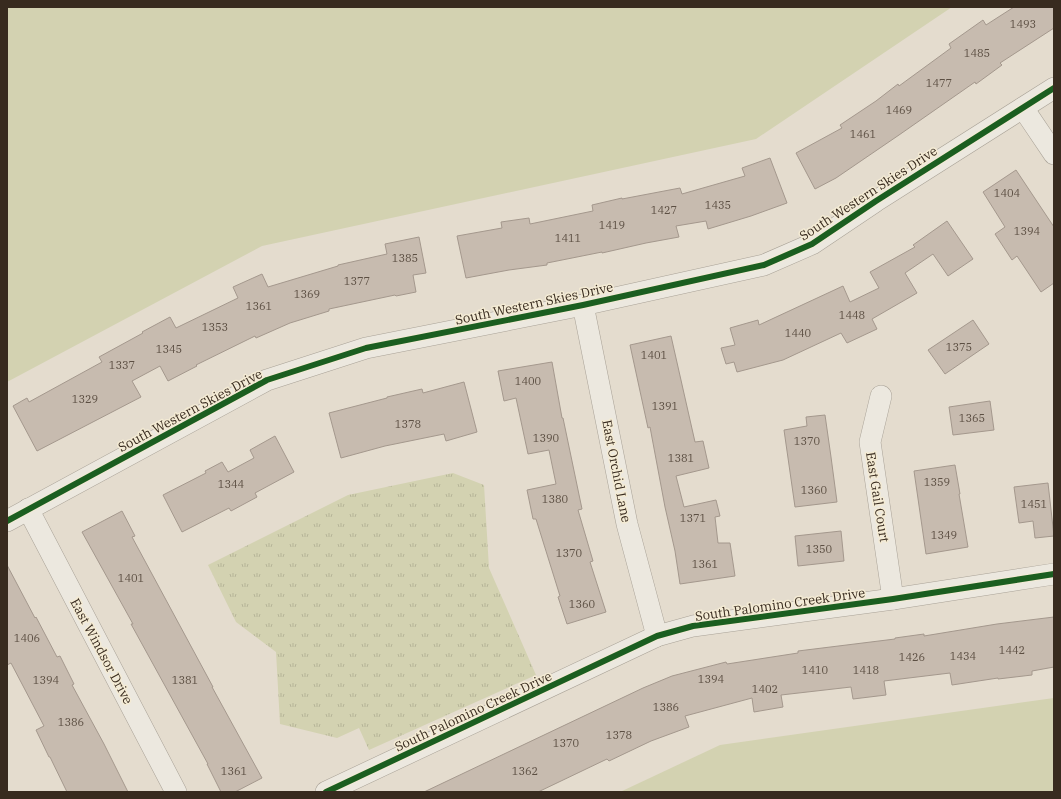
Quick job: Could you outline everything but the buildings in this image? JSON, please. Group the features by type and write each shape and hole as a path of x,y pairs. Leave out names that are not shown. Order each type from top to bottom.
{"street":[{"name":"South Western Skies Drive","path":"7,521 267,380 366,348 583,305 764,264 812,244 876,201 1054,88"},
{"path":"1023,108 1054,154"},
{"name":"East Orchid Lane","path":"583,305 627,524 657,636"},
{"name":"East Gail Court","path":"881,396 870,442 893,599"},
{"name":"East Windsor Drive","path":"28,509 176,792"},
{"name":"South Palomino Creek Drive","path":"326,792 657,636 693,626 893,599 1054,574"}],"green space":[{"path":"7,7 952,7 756,139 262,246 7,382"},
{"path":"453,473 484,485 489,568 536,675 369,750 359,728 337,738 280,724 276,652 236,622 208,565 348,495"},
{"path":"1054,698 1054,792 620,792 720,745"}],"cycle path":[{"path":"7,521 267,380 366,348 583,305 764,265 812,244 876,201 1054,88"},
{"path":"326,792 657,636 693,626 893,599 1054,574"}]}
